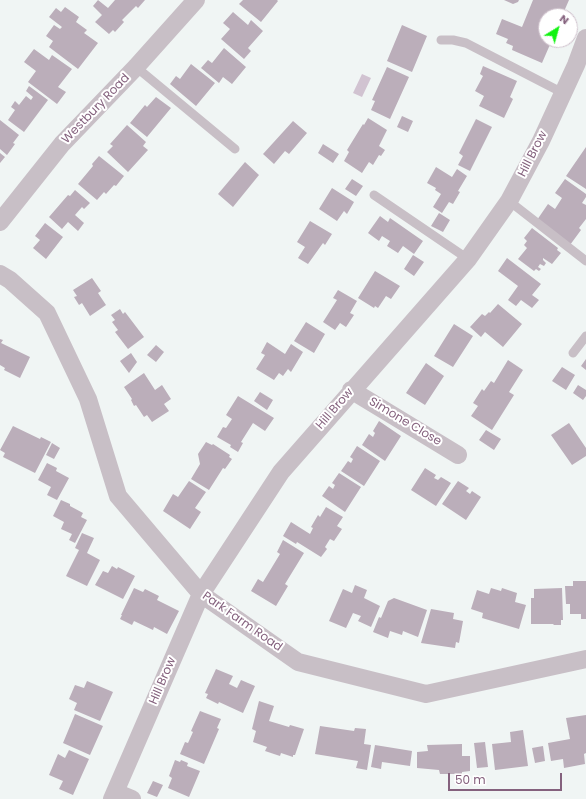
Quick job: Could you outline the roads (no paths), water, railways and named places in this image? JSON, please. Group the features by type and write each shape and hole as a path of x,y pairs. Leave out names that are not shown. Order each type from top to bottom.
{"street":[{"name":"Westbury Road","path":"0,222 62,144 136,67 196,0"},
{"name":"Hill Brow","path":"114,795 201,594 281,472 351,390 468,259 509,201 541,141 586,38"},
{"name":"Park Farm Road","path":"0,274 10,280 47,313 88,399 118,496 201,594 298,662 426,694 586,659"},
{"name":"Simone Close","path":"351,390 458,454"},
{"path":"114,795 132,799"}],"lane":[{"path":"441,40 453,40 466,43 562,94"},
{"path":"136,67 235,149"},
{"path":"374,195 468,259"},
{"path":"509,201 586,261"},
{"path":"573,353 586,336"}]}
